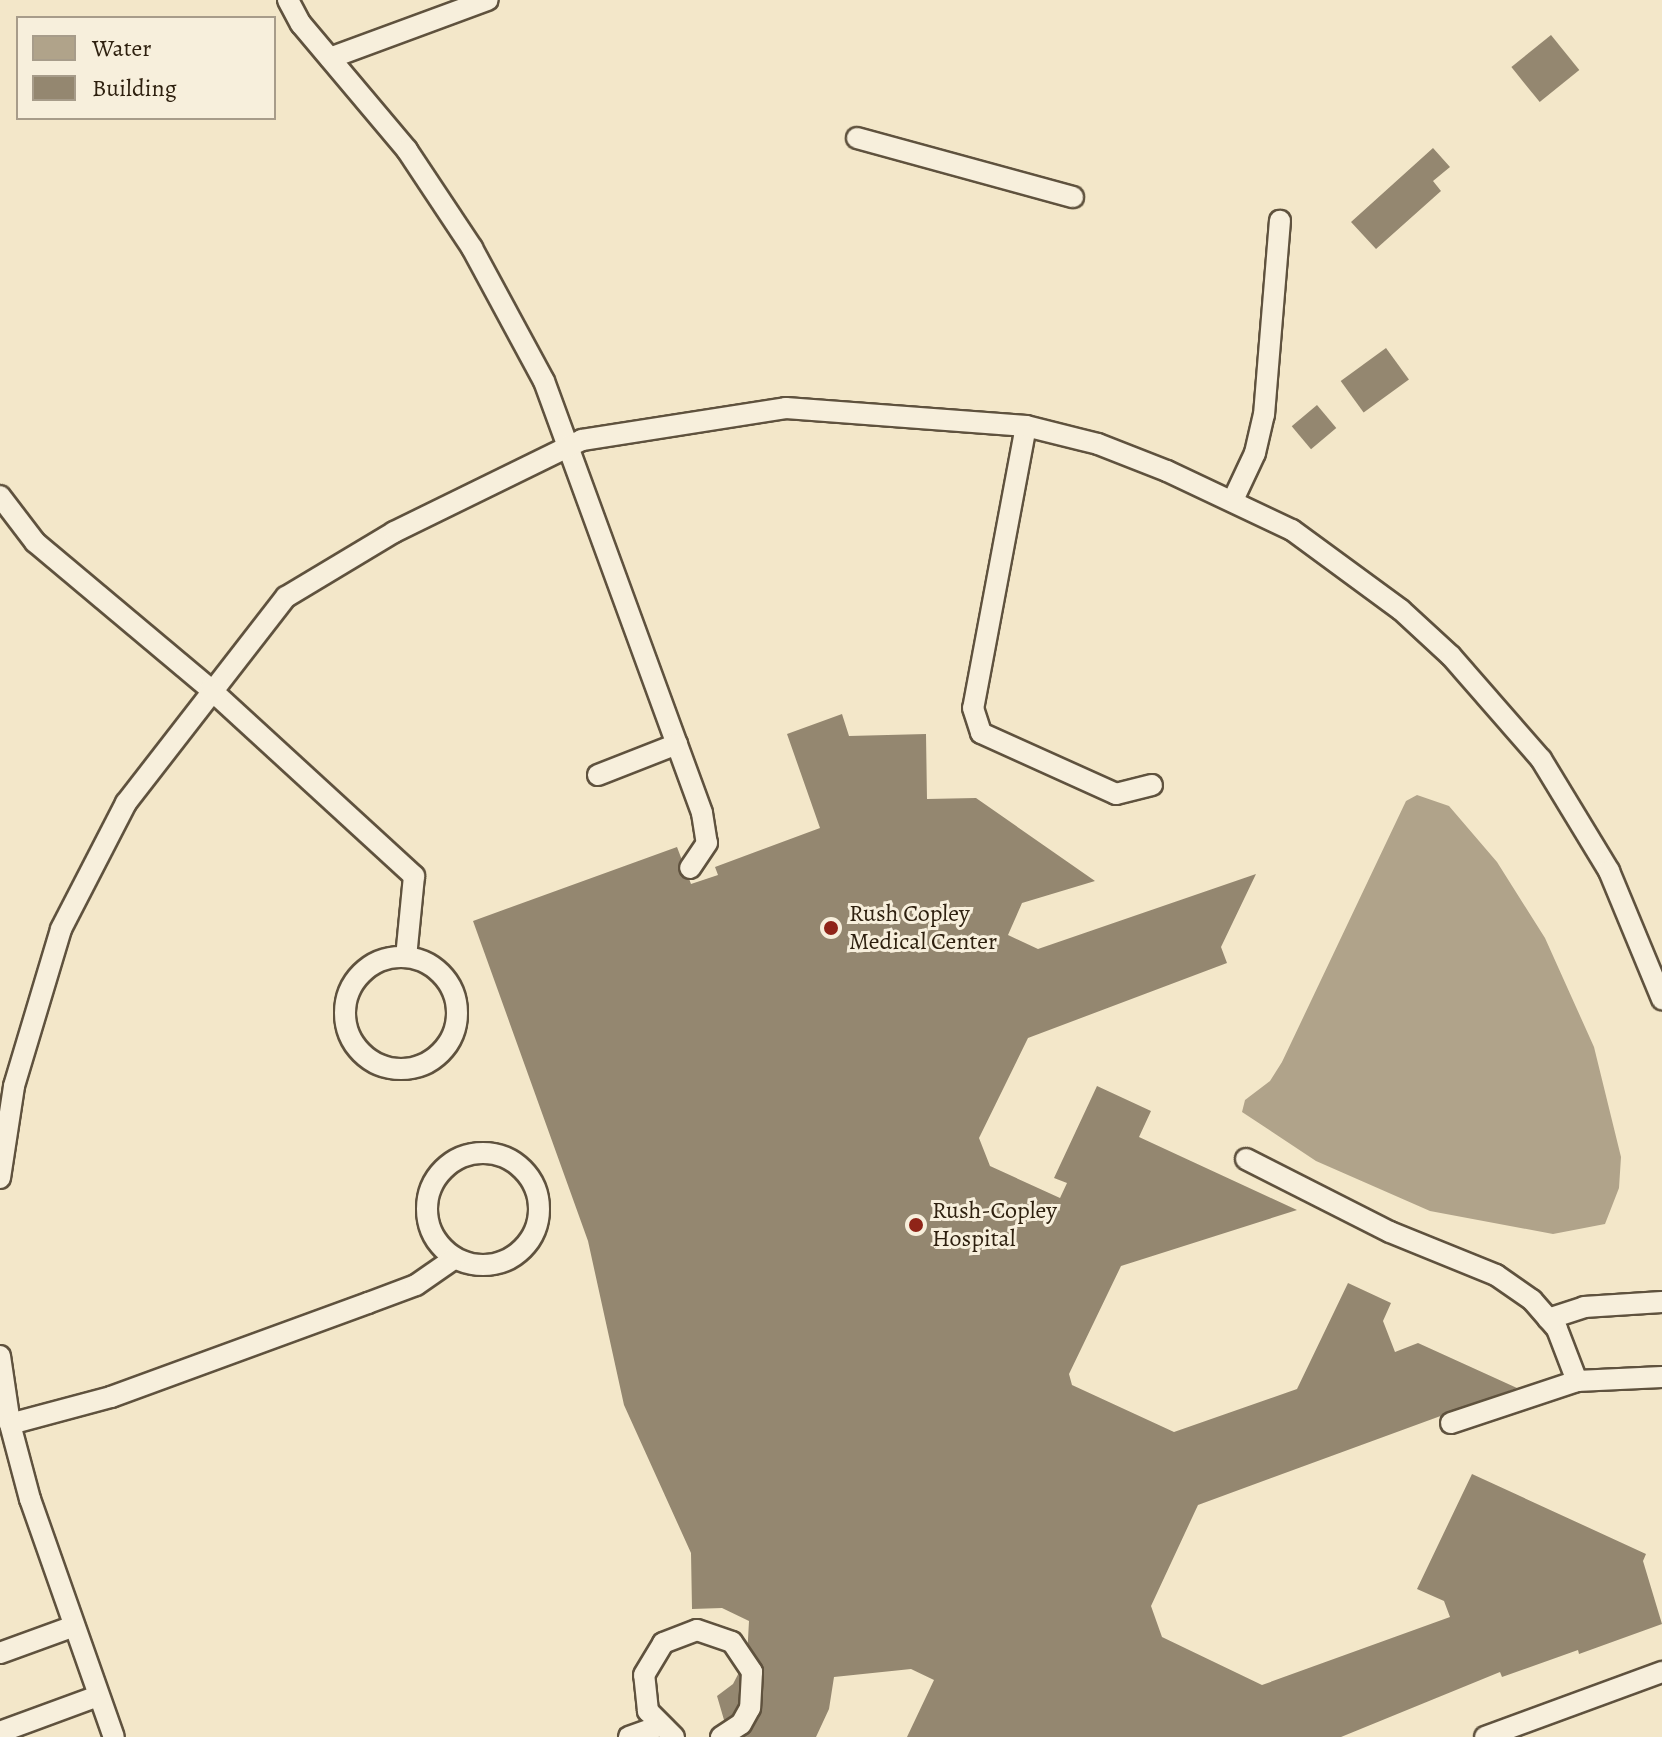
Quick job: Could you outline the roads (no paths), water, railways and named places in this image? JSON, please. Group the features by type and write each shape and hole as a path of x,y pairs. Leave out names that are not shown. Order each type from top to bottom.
{"lane":[{"path":"288,0 330,58 407,150 472,248 544,381 677,744 707,843 690,868"},
{"path":"330,58 488,0"},
{"path":"857,138 1073,197"},
{"path":"1233,500 1255,453 1264,415 1280,221"},
{"path":"0,1178 14,1086 61,929 126,803 210,689 286,597 394,532 582,440 786,408 1026,426 1098,444 1233,500 1292,530 1349,569 1421,628 1497,704 1541,759 1609,871 1662,999"},
{"path":"1026,426 973,708 981,733 1116,794 1152,785"},
{"path":"0,496 35,542 210,689 414,876 406,957"},
{"path":"598,775 677,744"},
{"path":"406,957 423,961 444,977 456,1001 457,1018 444,1050 414,1068 397,1070 361,1053 350,1037 346,1009 355,981 369,967 406,957"},
{"path":"10,1424 111,1397 416,1285 455,1258 493,1265 526,1245 536,1229 536,1190 512,1161 477,1153 446,1167 435,1181 427,1215 432,1232 455,1258"},
{"path":"1246,1159 1390,1232 1496,1275 1548,1319 1577,1381"},
{"path":"1548,1319 1584,1307 1662,1302"},
{"path":"0,1356 10,1424 74,1626 114,1737"},
{"path":"1451,1423 1577,1381 1662,1377"},
{"path":"0,1653 74,1626"},
{"path":"629,1737 666,1732 643,1694 651,1657 679,1634 716,1633 745,1655 754,1690 741,1724 721,1737"},
{"path":"1485,1737 1662,1672"},
{"path":"0,1732 98,1696"}],"water":[{"path":"1417,795 1449,806 1497,862 1545,938 1594,1047 1621,1157 1619,1188 1605,1224 1553,1234 1430,1211 1316,1161 1242,1112 1245,1100 1270,1081 1282,1062 1406,801"}],"place":[{"name":"Rush Copley Medical Center","path":"831,928"},
{"name":"Rush-Copley Hospital","path":"916,1225"}]}
